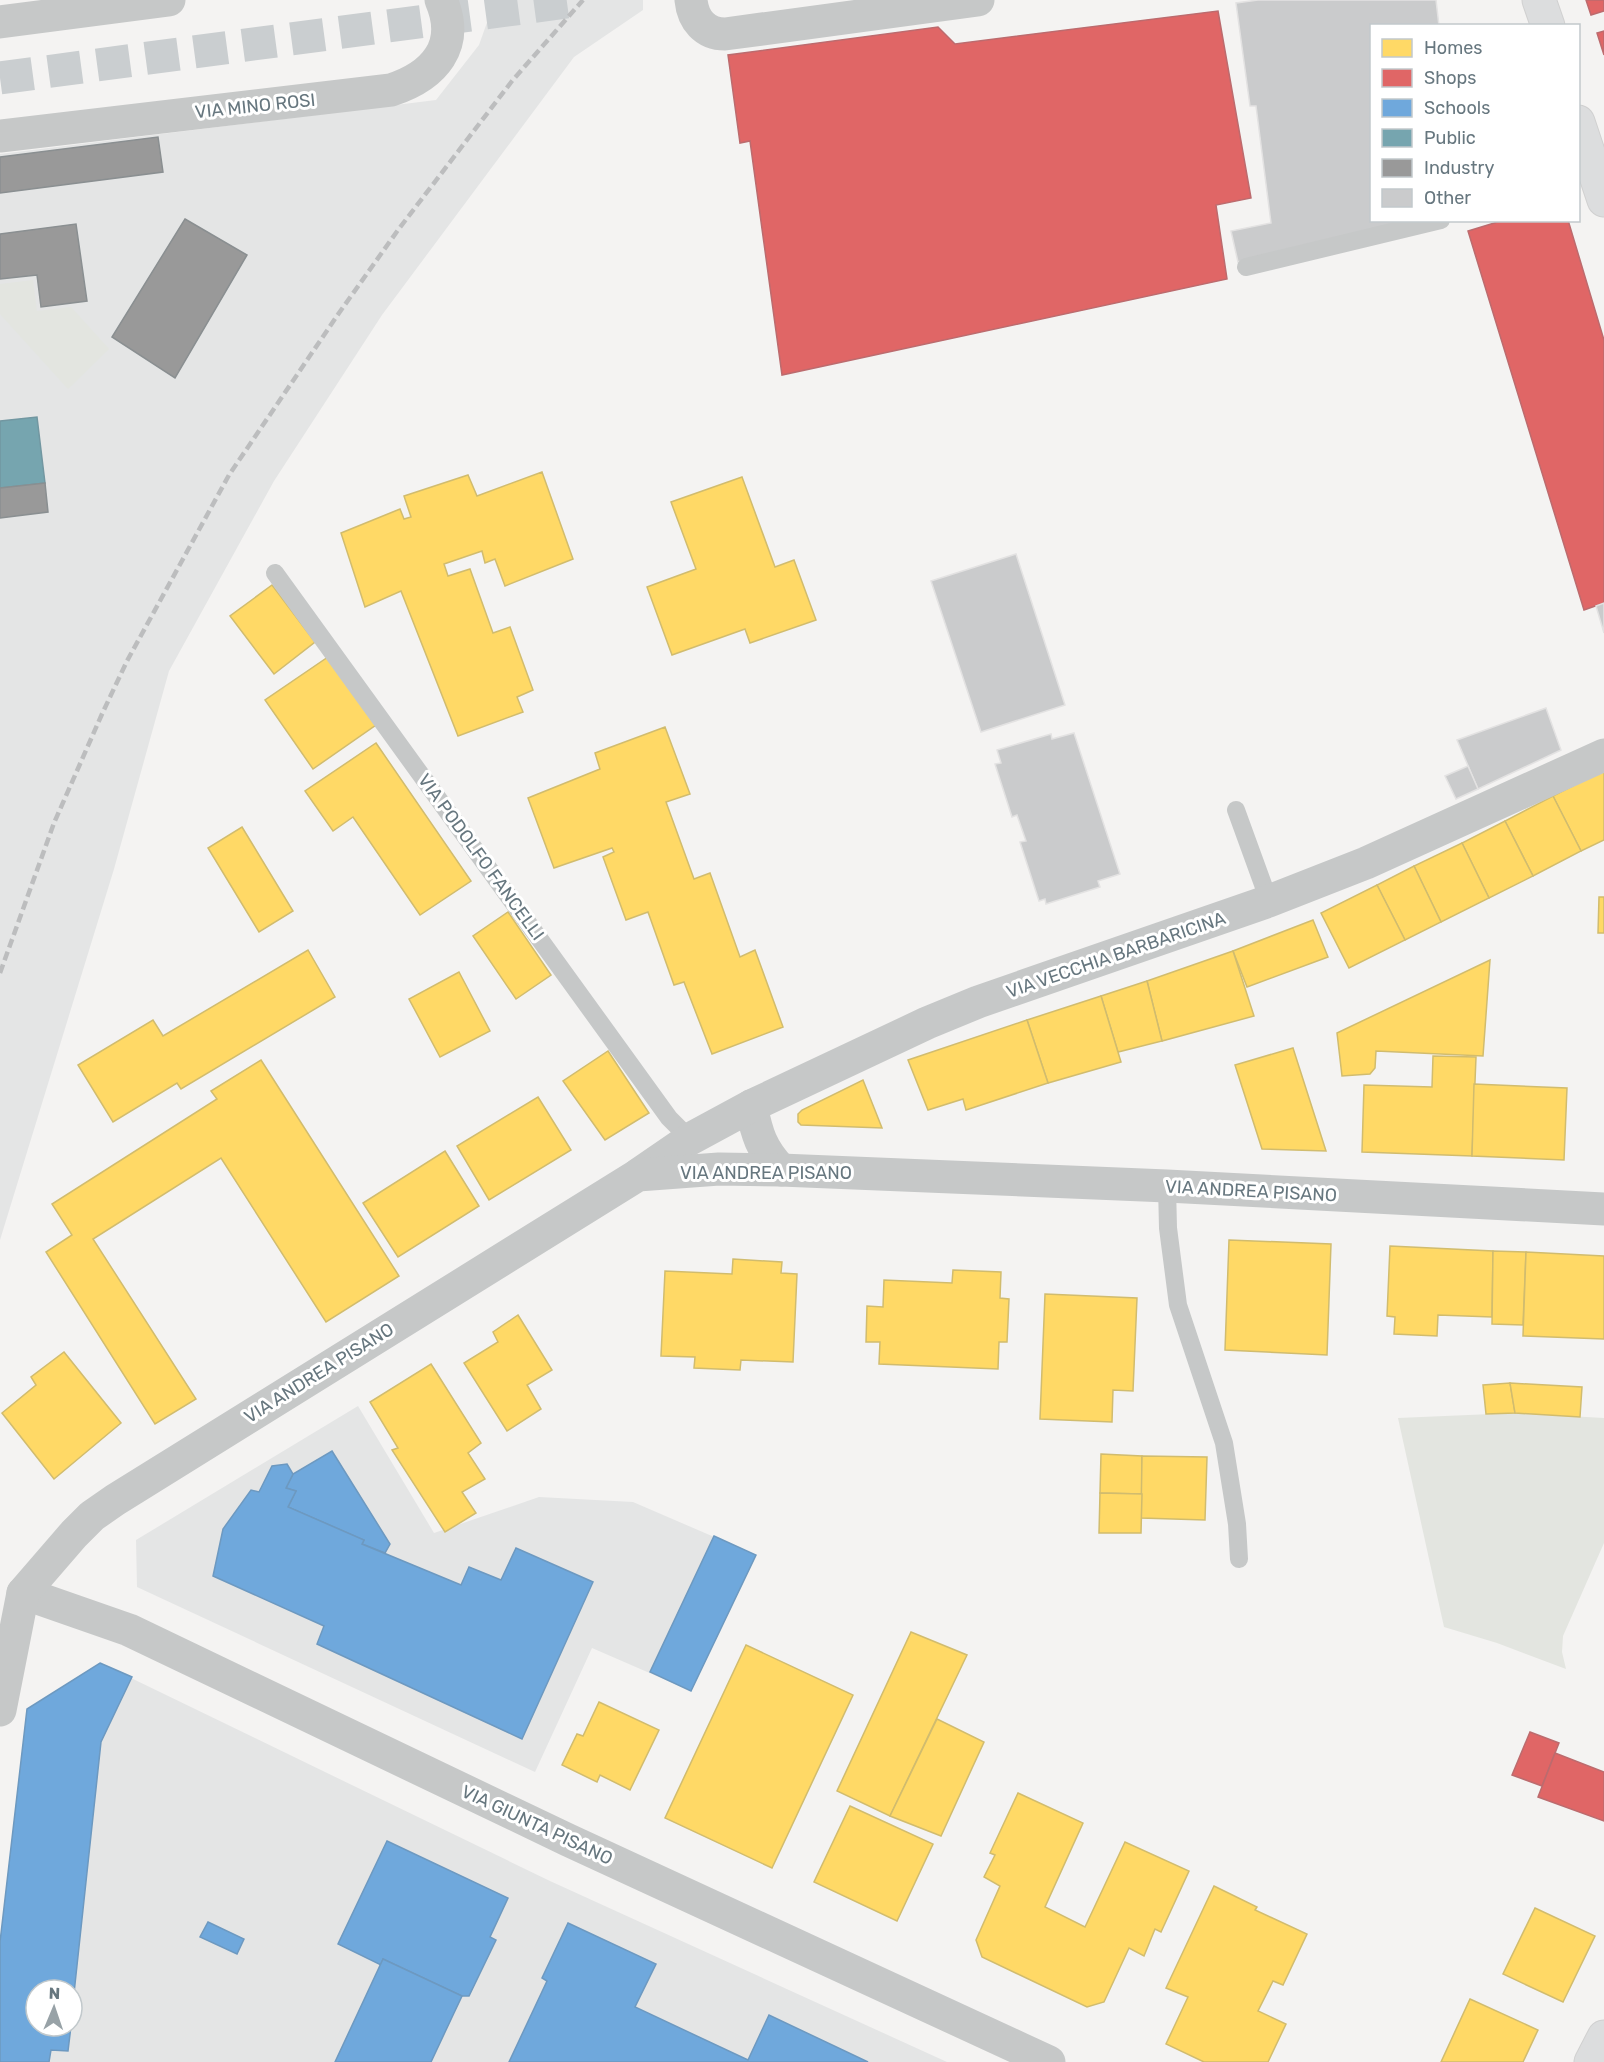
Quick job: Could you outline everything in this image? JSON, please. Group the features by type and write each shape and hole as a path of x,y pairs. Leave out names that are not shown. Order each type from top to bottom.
{"main road":[{"path":"1539,0 1547,24"},
{"path":"1580,130 1594,190"},
{"path":"1591,2062 1604,2037"}],"street":[{"path":"0,22 169,0"},
{"name":"VIA MINO ROSI","path":"0,136 391,90 407,85 423,76 443,51 449,24 441,0"},
{"path":"691,0 694,15 702,27 715,34 978,0"},
{"name":"VIA VECCHIA BARBARICINA","path":"638,1175 690,1139 751,1106 927,1023 978,1002 1269,901 1366,863 1604,755"},
{"path":"751,1106 758,1138 769,1157 781,1170"},
{"name":"VIA ANDREA PISANO","path":"23,1593 74,1534 92,1516 115,1500 638,1175 719,1169 781,1170 1167,1186 1604,1209"},
{"path":"0,1710 23,1593"},
{"name":"VIA GIUNTA PISANO","path":"23,1593 129,1630 568,1840 1049,2062"}],"lane":[{"path":"1246,267 1433,222"},
{"name":"VIA PODOLFO FANCELLI","path":"275,573 669,1118 690,1139"},
{"path":"1236,810 1269,901"},
{"path":"1167,1186 1168,1228 1178,1305 1224,1443 1238,1524 1239,1559"}],"shaded area":[{"path":"495,0 643,0 643,10 574,57 382,315 274,481 169,671 114,869 0,1240 0,154 436,100 479,45"},
{"path":"33,280 37,311 71,307 109,349 68,389 0,314 0,284"},
{"path":"358,1406 434,1533 539,1497 633,1502 756,1555 691,1691 592,1648 535,1772 137,1587 136,1540"},
{"path":"1515,1413 1604,1418 1604,1543 1563,1636 1562,1652 1566,1669 1497,1643 1444,1627 1398,1418"},
{"path":"100,1663 550,1881 947,2062 0,2062 0,1942 27,1709"}],"building: Homes":[{"path":"542,472 573,559 505,586 495,559 485,563 482,551 444,564 448,576 470,569 493,633 510,627 533,690 517,697 523,712 458,736 401,591 365,607 341,533 400,509 404,519 411,517 404,496 468,475 477,496"},
{"path":"742,477 775,567 794,560 816,620 750,643 745,629 672,655 647,587 696,569 671,502"},
{"path":"272,585 315,642 274,674 230,616"},
{"path":"328,657 376,725 313,769 265,700"},
{"path":"665,727 690,794 666,802 694,879 710,873 740,957 755,950 783,1027 712,1054 684,982 674,985 648,912 626,920 603,857 614,852 612,848 554,868 528,798 600,769 595,753"},
{"path":"376,743 471,881 420,915 353,817 333,831 305,791"},
{"path":"1604,770 1604,840 1581,851 1553,796"},
{"path":"1553,796 1581,851 1533,876 1505,821"},
{"path":"1505,821 1533,876 1489,898 1462,843"},
{"path":"242,827 293,911 259,932 208,848"},
{"path":"1462,843 1489,898 1441,922 1414,866"},
{"path":"1414,866 1441,922 1405,940 1377,885"},
{"path":"1377,885 1405,940 1349,968 1321,913"},
{"path":"1599,897 1604,897 1604,933 1598,933"},
{"path":"508,912 551,975 516,999 473,936"},
{"path":"1313,920 1328,957 1247,987 1233,951"},
{"path":"308,950 335,997 181,1089 177,1083 113,1122 78,1065 153,1020 163,1036"},
{"path":"1233,951 1254,1016 1162,1041 1147,981"},
{"path":"1490,960 1483,1056 1376,1051 1375,1068 1370,1074 1342,1076 1337,1033"},
{"path":"459,972 490,1031 440,1057 409,999"},
{"path":"1147,981 1162,1041 1118,1052 1101,996"},
{"path":"1101,996 1121,1062 1048,1083 1027,1020"},
{"path":"1027,1020 1048,1083 966,1110 963,1099 928,1110 908,1060"},
{"path":"1293,1048 1326,1151 1262,1149 1235,1065"},
{"path":"608,1051 649,1113 605,1140 563,1081"},
{"path":"1433,1056 1476,1057 1472,1156 1362,1152 1364,1085 1432,1087"},
{"path":"261,1060 399,1276 326,1322 221,1158 93,1239 196,1399 155,1424 46,1252 72,1235 52,1204 217,1099 211,1091"},
{"path":"863,1080 882,1128 801,1125 798,1122 798,1114 802,1110"},
{"path":"1474,1084 1567,1088 1564,1160 1472,1156"},
{"path":"538,1097 571,1150 489,1200 457,1146"},
{"path":"445,1151 479,1206 398,1257 363,1203"},
{"path":"1229,1240 1331,1244 1327,1355 1225,1350"},
{"path":"1390,1246 1493,1251 1492,1317 1438,1315 1437,1336 1394,1334 1395,1317 1387,1316"},
{"path":"1493,1251 1526,1252 1523,1325 1492,1324"},
{"path":"1526,1252 1604,1256 1604,1339 1523,1336"},
{"path":"733,1259 782,1262 781,1273 797,1274 793,1362 741,1360 740,1370 694,1368 695,1357 661,1356 665,1271 732,1274"},
{"path":"953,1270 1001,1272 1000,1298 1009,1299 1007,1342 999,1342 998,1369 879,1364 880,1342 866,1342 867,1306 883,1307 884,1280 952,1283"},
{"path":"1045,1294 1137,1298 1133,1391 1113,1390 1112,1422 1040,1419"},
{"path":"518,1315 552,1370 527,1385 541,1409 507,1431 464,1363 498,1342 493,1332"},
{"path":"64,1352 121,1423 54,1479 2,1413 36,1385 31,1377"},
{"path":"431,1364 481,1443 468,1453 485,1479 462,1492 476,1513 445,1532 392,1450 398,1448 370,1402"},
{"path":"1510,1383 1515,1413 1486,1414 1483,1385"},
{"path":"1510,1383 1582,1387 1580,1417 1515,1413"},
{"path":"1101,1454 1142,1456 1142,1494 1100,1493"},
{"path":"1142,1456 1207,1457 1205,1520 1141,1518"},
{"path":"1100,1493 1142,1494 1141,1533 1099,1533"},
{"path":"911,1632 967,1655 890,1816 837,1791"},
{"path":"746,1645 853,1695 772,1868 665,1818"},
{"path":"599,1702 659,1730 630,1790 600,1775 597,1782 562,1765 577,1734 583,1736"},
{"path":"937,1719 984,1742 941,1836 890,1816"},
{"path":"1018,1793 1083,1823 1045,1907 1085,1927 1125,1842 1189,1871 1161,1932 1155,1929 1144,1956 1129,1948 1104,2002 1087,2007 982,1957 976,1940 1000,1886 984,1877 995,1855 990,1853"},
{"path":"850,1806 933,1844 897,1921 814,1882"},
{"path":"1214,1886 1257,1907 1255,1910 1307,1934 1283,1985 1273,1981 1258,2011 1286,2024 1268,2062 1204,2062 1166,2044 1188,1997 1166,1988"},
{"path":"1535,1908 1595,1936 1563,2002 1503,1974"},
{"path":"1470,1999 1538,2030 1523,2062 1441,2062"}],"building: Shops":[{"path":"1586,0 1604,0 1604,11 1591,15"},
{"path":"1218,11 1251,198 1216,205 1227,279 782,375 750,141 740,143 728,55 938,27 955,44"},
{"path":"1604,31 1604,55 1597,33"},
{"path":"1497,222 1569,222 1604,340 1604,603 1584,610 1468,231"},
{"path":"1530,1732 1559,1743 1542,1786 1512,1775"},
{"path":"1555,1753 1604,1772 1604,1821 1538,1797"}],"building: Schools":[{"path":"332,1451 390,1544 385,1553 362,1544 364,1540 288,1507 296,1491 286,1488 293,1474"},
{"path":"287,1464 293,1474 286,1488 296,1491 288,1507 364,1540 362,1544 461,1585 469,1567 501,1580 516,1548 593,1582 522,1739 317,1644 324,1626 213,1576 223,1529 251,1490 259,1492 272,1466"},
{"path":"714,1536 756,1555 691,1691 650,1672"},
{"path":"100,1663 132,1677 101,1742 76,1978 24,1978 24,2038 70,2038 68,2051 51,2050 49,2062 0,2062 0,1942 27,1709"},
{"path":"387,1841 508,1898 490,1937 496,1940 469,1996 462,1996 383,1959 381,1965 338,1944"},
{"path":"208,1922 244,1939 237,1954 200,1937"},
{"path":"568,1923 656,1964 635,2007 748,2060 769,2015 868,2062 509,2062 547,1981 542,1978"},
{"path":"383,1959 462,1996 431,2062 335,2062"}],"building: Public":[{"path":"37,417 45,483 0,488 0,421"}],"building: Industry":[{"path":"158,137 163,172 0,193 0,157"},
{"path":"185,219 247,255 175,378 112,337"},
{"path":"76,224 87,301 41,307 37,275 0,279 0,234"},
{"path":"45,483 48,512 0,518 0,488"}],"building: Other":[{"path":"1258,0 1436,0 1439,24 1370,24 1370,222 1404,222 1238,262 1231,231 1271,223 1256,106 1250,106 1236,3"},
{"path":"1016,554 1065,705 981,732 931,581"},
{"path":"1604,603 1604,633 1596,606"},
{"path":"1546,708 1561,750 1478,789 1457,740"},
{"path":"1074,733 1120,874 1098,881 1100,887 1046,904 1045,899 1039,901 1020,842 1026,841 1017,815 1012,817 995,764 1001,763 997,750 1051,734 1052,739"},
{"path":"1468,766 1478,789 1456,799 1445,776"}],"tunnel":[{"path":"0,78 582,0"}],"railway":[{"path":"0,973 54,823 102,714 127,661 229,475 398,230 512,81 583,0"}]}
